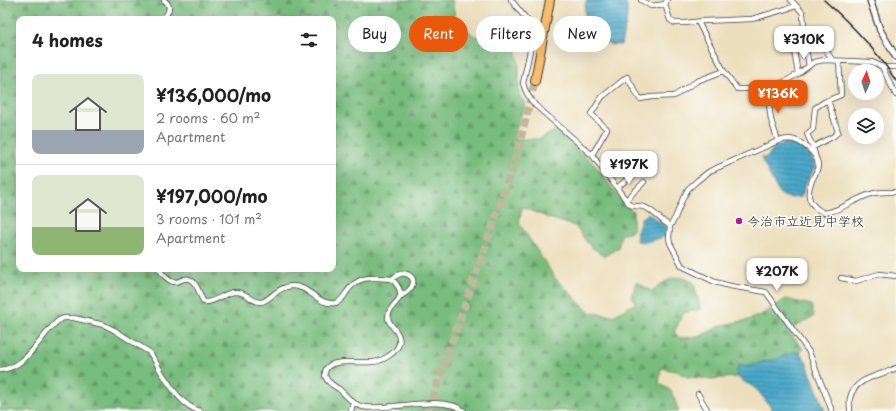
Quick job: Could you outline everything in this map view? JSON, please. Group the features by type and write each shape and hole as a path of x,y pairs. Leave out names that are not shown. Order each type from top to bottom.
{"highway":[{"path":"535,81 550,0"}],"street":[{"path":"164,0 169,7 169,11 166,16"},
{"path":"511,0 532,26 534,32 524,83 526,92 534,105 592,155 632,207 643,206 670,226"},
{"path":"642,0 651,6 666,2 670,20 675,23 752,19 796,6"},
{"path":"791,0 803,13 805,43 809,66"},
{"path":"870,0 880,30 896,57"},
{"path":"698,22 724,71 737,89 766,89 782,83 798,74 814,62 832,60 872,62 876,64"},
{"path":"818,30 822,43 832,60"},
{"path":"798,74 794,44 805,43"},
{"path":"839,61 841,95 814,108 813,129 807,134 814,147 818,164 817,170 810,184 808,192 809,200 813,206 824,213 831,212 869,194 877,192 896,192"},
{"path":"884,67 896,67"},
{"path":"592,155 607,129 591,114 602,97 627,77 640,99 674,96 697,81 724,71"},
{"path":"884,71 896,95"},
{"path":"766,89 771,120 778,141"},
{"path":"814,147 834,136 838,132 828,100"},
{"path":"815,155 803,143 789,139 778,141 710,171 685,193 670,226 669,238 682,266 715,282 766,292 809,352 832,411"},
{"path":"617,188 638,170"},
{"path":"626,200 644,182"},
{"path":"162,272 169,281 173,283 188,279 193,281 201,299 204,302 209,302 231,292 245,293 255,301 260,302 266,300 279,290 292,286 300,287 332,304 338,303 355,283 363,278 371,277 392,279 400,274 407,273 411,276 413,281 412,286 400,297 390,312 388,318 399,338 400,344 397,350 381,360 374,362 341,362 329,365 325,375 327,380 343,392 353,403 362,407 375,409 417,405 451,405 458,406 464,411"},
{"path":"841,278 856,281 879,274 896,276"},
{"path":"392,279 399,287 400,297"},
{"path":"0,370 9,368 19,363 57,322 64,318 74,318 109,327 141,346 154,358 163,376 178,395 188,405 200,411"},
{"path":"850,411 850,398 858,384 867,378 896,368"},
{"path":"698,394 708,411"},
{"path":"351,411 353,403"}],"green space":[{"path":"0,0 452,0 455,16 409,16 409,52 468,52 468,31 476,37 476,52 517,52 519,64 519,95 526,105 519,119 514,139 539,139 557,130 592,162 626,206 633,211 633,230 621,235 618,248 604,256 590,246 575,226 549,218 522,207 519,223 555,278 589,312 613,316 636,303 631,296 637,282 651,291 667,281 676,278 687,279 694,283 700,309 684,313 674,332 679,338 699,337 722,325 748,320 761,315 786,299 811,305 814,316 788,331 803,349 797,359 745,376 713,379 688,377 676,371 661,368 659,383 671,391 679,411 0,411"}],"water":[{"path":"587,0 624,0 627,15 621,45 611,44 611,16 585,16 585,7"},
{"path":"785,143 795,145 805,150 812,158 814,163 814,168 805,185 801,197 792,198 779,193 761,158 768,157 775,147"},
{"path":"648,213 668,229 667,236 646,242 636,241 636,232 641,218 646,216"},
{"path":"795,352 801,354 806,361 825,411 771,411 771,407 757,390 738,378 737,370 739,365 751,366 777,359"}],"tunnel":[{"path":"428,411 517,153 535,81"}],"railway":[{"path":"824,0 863,38 881,59 896,81"}],"place":[{"name":"今治市立近見中学校","path":"739,221"}]}
